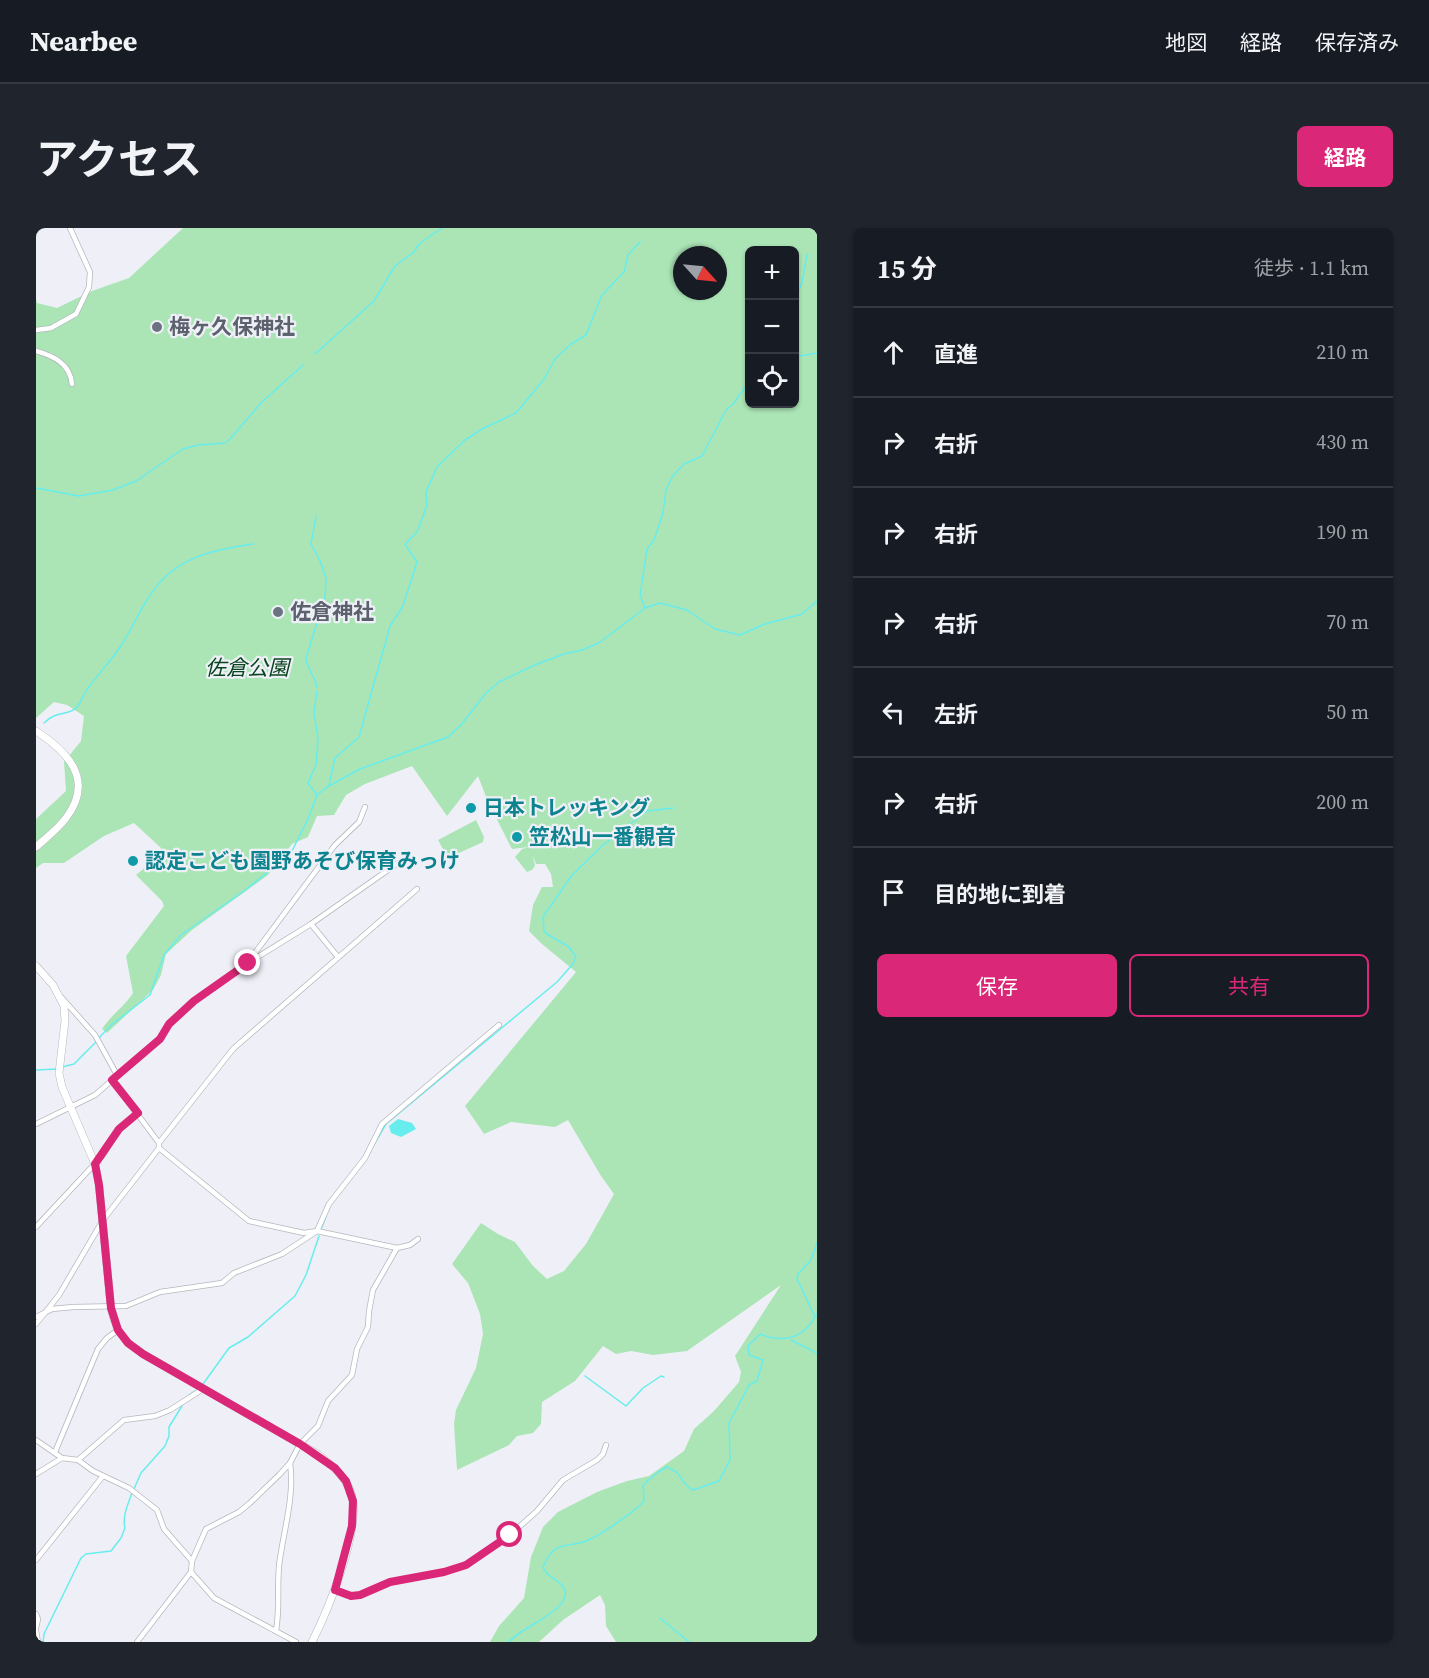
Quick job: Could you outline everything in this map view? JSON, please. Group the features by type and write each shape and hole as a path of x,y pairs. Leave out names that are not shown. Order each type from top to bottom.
{"street":[{"path":"36,330 51,328 76,314 89,287 90,272 70,228"},
{"path":"36,351 53,356 62,362 72,378 72,384"},
{"path":"36,731 65,752 72,763 78,784 74,806 67,817 36,847"},
{"path":"248,963 335,845 359,822 364,807"},
{"path":"36,1124 95,1095 160,1039 169,1024 194,1001 398,863"},
{"path":"36,1324 59,1295 103,1220 233,1049 417,889"},
{"path":"311,924 338,957"},
{"path":"36,966 98,1041 117,1075"},
{"path":"60,995 66,1021 59,1073 95,1164 111,1308 118,1330 128,1343 143,1354 300,1444 335,1468 346,1481 353,1501 352,1526 335,1590 312,1642"},
{"path":"36,1317 52,1309 126,1306 160,1292 222,1282 234,1273 282,1254 317,1231 329,1204 365,1158 382,1124 498,1025"},
{"path":"112,1080 138,1113 159,1146 249,1221 304,1233 317,1231 397,1248 410,1245 418,1239"},
{"path":"36,1227 95,1164 119,1129 138,1113"},
{"path":"137,1642 191,1572 192,1561 206,1529 239,1512 290,1463 300,1444 318,1426 328,1401 352,1375 357,1349 369,1327 373,1290 397,1248"},
{"path":"55,1452 99,1349 107,1338 118,1330"},
{"path":"78,1460 124,1420 155,1416 170,1410 203,1389"},
{"path":"36,1440 62,1458 78,1460 136,1493 157,1510 164,1529 192,1561"},
{"path":"335,1590 351,1596 360,1595 390,1582 444,1572 466,1565 510,1535 537,1511 563,1480 597,1460 603,1454 606,1445"},
{"path":"36,1474 62,1458"},
{"path":"276,1631 279,1612 279,1566 289,1501 290,1463"},
{"path":"36,1560 103,1476"},
{"path":"191,1572 214,1598 296,1642"},
{"path":"36,1614 38,1642"}],"green space":[{"name":"佐倉公園","path":"183,228 817,228 817,1642 616,1642 606,1626 605,1605 600,1595 563,1620 539,1642 490,1642 499,1626 524,1598 531,1557 543,1527 558,1512 597,1492 649,1476 684,1451 694,1429 714,1411 739,1382 741,1372 735,1356 781,1285 687,1351 653,1355 631,1351 616,1354 603,1346 575,1381 542,1402 541,1424 533,1433 517,1436 509,1445 457,1470 454,1424 456,1410 476,1368 483,1334 480,1314 468,1283 452,1264 481,1223 515,1242 533,1266 547,1279 564,1271 586,1244 614,1194 568,1120 555,1127 511,1122 484,1134 465,1106 576,972 529,931 533,905 542,887 553,887 551,874 545,864 536,864 533,856 535,866 527,872 515,857 522,849 529,847 512,849 488,802 478,776 447,816 412,766 365,784 346,795 334,815 317,816 308,837 292,844 268,875 192,930 166,954 161,975 153,990 107,1033 102,1029 133,993 126,956 164,906 162,901 136,875 158,857 161,848 134,823 104,836 64,863 43,863 36,868 36,819 66,791 64,762 81,741 84,716 67,705 54,702 36,718 36,299 37,303 57,308 92,291 129,278"},
{"path":"476,820 484,837 483,842 448,858 438,840"}],"water":[{"path":"398,1119 412,1123 416,1129 401,1137 391,1133 389,1126"}],"waterway":[{"path":"315,354 374,301 395,266 414,252 419,244 442,228"},
{"path":"329,785 335,758 359,737 390,626 403,606 417,562 405,544 417,532 427,505 426,492 437,467 465,440 516,413 544,379 555,359 571,344 586,335 602,295 624,272 628,255 640,242"},
{"path":"799,289 807,254"},
{"path":"799,356 817,353"},
{"path":"36,488 79,496 113,490 136,481 183,449 198,445 225,443 262,402 303,365"},
{"path":"645,608 640,595 647,549 654,540 663,513 666,490 672,477 684,464 702,456 726,410 745,387"},
{"path":"316,516 311,544 326,578 325,597 306,658 317,687"},
{"path":"44,723 53,716 73,710 78,706 86,690 122,644 147,600 168,575 192,559 221,550 253,544"},
{"path":"99,1038 110,1026 150,995 164,955 181,935 244,891 291,853 317,795 360,769 448,737 461,725 486,693 499,682 537,664 599,643 645,608 660,603 687,610 715,629 740,635 765,624 802,614 817,601"},
{"path":"317,691 314,713 318,738 316,765 308,783 317,795"},
{"path":"372,1148 386,1124 557,982 572,965 576,957 569,947 544,931 543,917 572,875 603,845 647,811 673,808"},
{"path":"62,1067 74,1064 96,1042"},
{"path":"36,1070 58,1069"},
{"path":"322,1227 326,1216"},
{"path":"203,1384 229,1348 248,1337 295,1296 306,1275 319,1236"},
{"path":"815,1317 797,1279 798,1274 811,1260 817,1243"},
{"path":"509,1642 523,1630 553,1612 565,1598 563,1586 543,1567 552,1552 561,1546 586,1541 627,1516 644,1500 643,1485 667,1467 677,1473 693,1490 719,1481 730,1460 729,1423 749,1385 757,1381 763,1360 749,1355 748,1346 760,1334 778,1338 800,1334 817,1314"},
{"path":"791,1340 817,1353"},
{"path":"585,1376 626,1406 643,1388 661,1376 664,1377"},
{"path":"189,1395 195,1391"},
{"path":"134,1489 141,1473 165,1446 169,1436 169,1427 182,1406"},
{"path":"43,1642 44,1634 81,1558 86,1554 111,1551 121,1538 132,1493"},
{"path":"660,1618 689,1642"}],"place":[{"name":"梅ヶ久保神社","path":"157,327"},
{"name":"佐倉神社","path":"278,612"},
{"name":"日本トレッキング","path":"471,808"},
{"name":"笠松山一番観音","path":"517,837"},
{"name":"認定こども園野あそび保育みっけ","path":"133,861"}],"route":[{"path":"248,963 194,1001 169,1024 160,1039 112,1080 138,1113 119,1129 95,1164 111,1308 118,1330 128,1343 143,1354 319,1455 346,1481 353,1501 352,1526 335,1590 351,1596 360,1595 390,1582 444,1572 466,1565 510,1535"}]}
